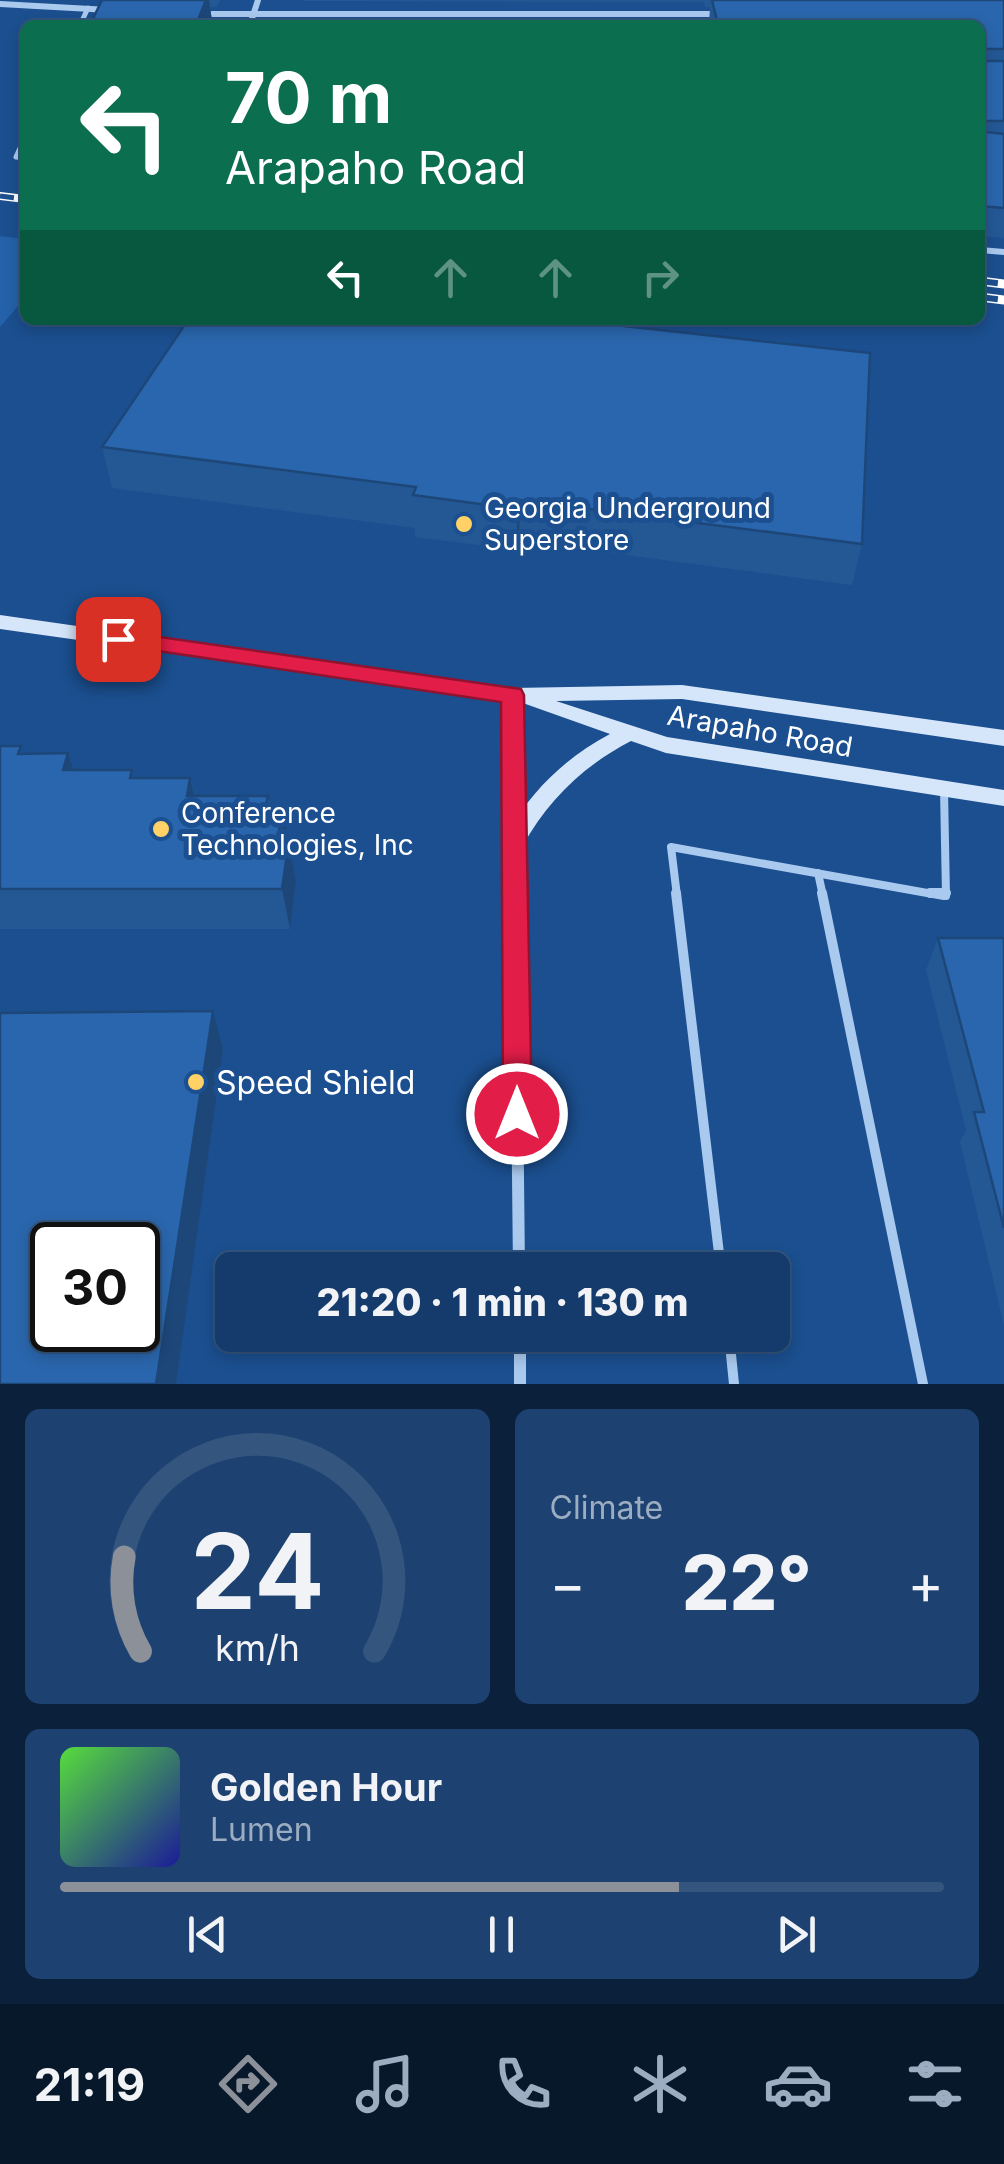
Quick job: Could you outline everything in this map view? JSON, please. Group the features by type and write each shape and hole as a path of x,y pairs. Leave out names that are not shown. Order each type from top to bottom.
{"main road":[{"name":"Arapaho Road","path":"0,622 512,695 682,692 1004,738"},
{"name":"Arapaho Road","path":"512,695 666,745 1004,798"},
{"path":"514,841 540,797 558,778 592,753 630,733"}],"street":[{"path":"251,20 258,0"},
{"path":"0,4 124,11"},
{"path":"197,14 727,14"},
{"path":"512,695 519,1252"},
{"path":"520,1352 520,1384"}],"lane":[{"path":"82,20 88,8"},
{"path":"719,1252 670,846 946,896 944,789"},
{"path":"818,873 922,1384"},
{"path":"730,1352 734,1384"}],"shaded area":[{"path":"0,236 20,238 20,304 0,327"}],"building":[{"path":"102,0 206,0 198,20 92,20"},
{"path":"712,0 1004,0 1004,49 985,50 985,20 717,20"},
{"path":"985,60 1004,61 1004,121 985,121"},
{"path":"985,131 1004,134 1004,208 985,206"},
{"path":"185,325 615,325 870,353 862,544 520,500 517,509 413,495 416,487 102,447"},
{"path":"0,746 21,746 18,754 68,753 63,770 132,770 130,778 190,778 187,796 268,796 266,805 282,805 278,840 289,840 282,889 0,889"},
{"path":"938,938 1004,938 1004,1228 974,1112 984,1112"},
{"path":"213,1011 156,1384 0,1384 0,1013"}],"railway":[{"path":"0,196 20,198"},
{"path":"985,282 1004,284"},
{"path":"985,298 1004,300"}],"place":[{"name":"Georgia Underground Superstore","path":"464,524"},
{"name":"Conference Technologies, Inc","path":"161,829"},
{"name":"Speed Shield","path":"196,1082"}],"route":[{"path":"118,639 512,695 517,1114"}]}
